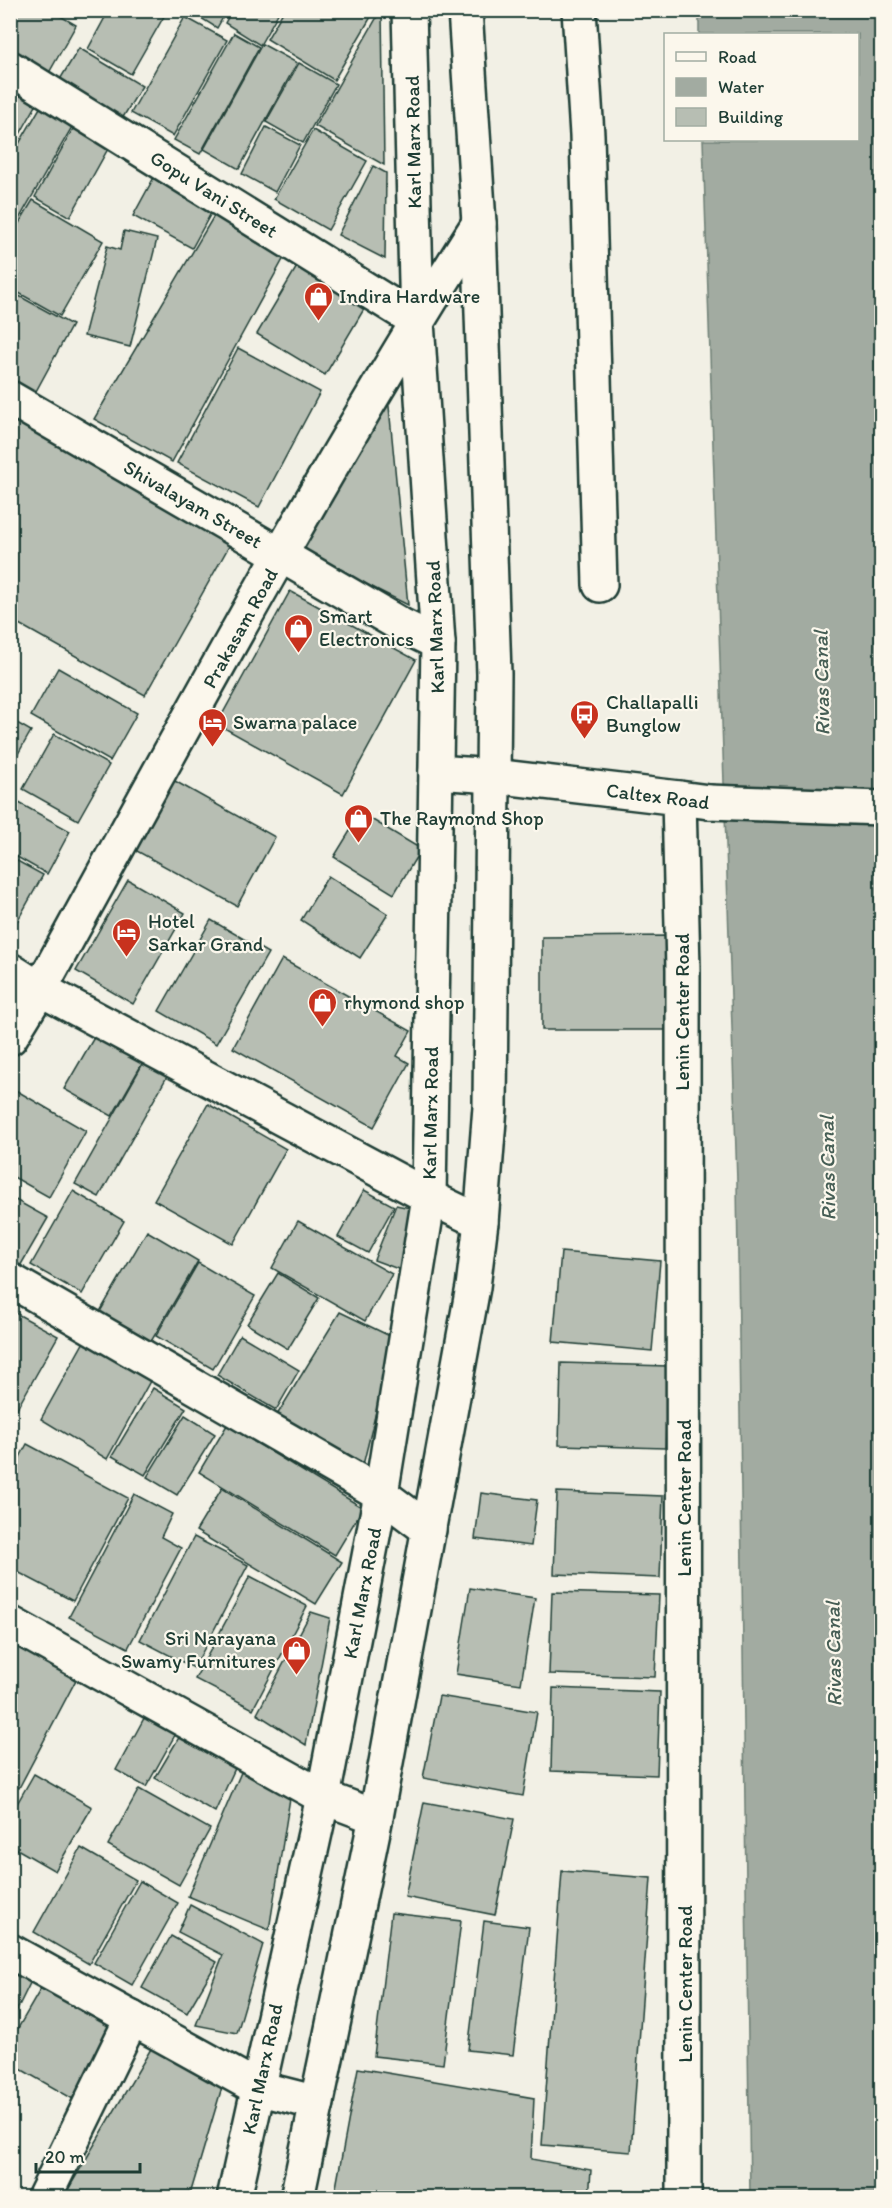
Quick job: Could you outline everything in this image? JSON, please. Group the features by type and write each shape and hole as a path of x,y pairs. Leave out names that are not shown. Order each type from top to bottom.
{"street":[{"name":"Karl Marx Road","path":"234,2198 323,1797 381,1494 429,1197 438,643 417,321 409,10"},
{"path":"297,2198 376,1817 473,1287 481,1222 490,1107 494,674 479,223 465,10"},
{"path":"579,10 587,135 600,585"},
{"name":"Gopu Vani Street","path":"10,68 417,321"},
{"name":"Prakasam Road","path":"10,1038 40,989 280,554 417,321 479,223"},
{"name":"Shivalayam Street","path":"10,398 400,625 438,643"},
{"name":"Caltex Road","path":"436,772 493,776 694,800 882,808"},
{"name":"Lenin Center Road","path":"684,2198 683,982 694,800"},
{"path":"10,970 40,989 429,1197 481,1222"},
{"path":"10,1280 381,1494 429,1530"},
{"path":"10,1623 323,1797 376,1817"},
{"path":"10,1951 258,2088 317,2103"},
{"path":"44,2198 132,2018"}],"water":[{"name":"Rivas Canal","path":"699,11 881,11 881,2197 750,2197 737,1181 703,141 859,141 859,33 699,33"}],"building":[{"path":"10,10 50,10 76,25 46,78 10,58"},
{"path":"109,10 167,11 131,74 88,49"},
{"path":"188,10 227,10 217,28"},
{"path":"232,10 280,10 260,45 225,23"},
{"path":"284,10 375,10 334,80 267,39"},
{"path":"382,10 384,165 315,126"},
{"path":"185,17 227,40 173,136 131,113"},
{"path":"234,33 259,47 200,154 174,140"},
{"path":"262,44 297,63 239,169 204,149"},
{"path":"79,48 142,86 119,124 56,86"},
{"path":"299,63 336,84 303,143 266,122"},
{"path":"10,86 38,102 10,152"},
{"path":"41,106 73,125 19,219 10,214 10,159"},
{"path":"74,127 109,147 70,217 35,197"},
{"path":"266,127 300,145 275,192 242,174"},
{"path":"313,130 367,161 328,230 274,199"},
{"path":"373,166 386,173 385,259 338,235"},
{"path":"158,170 217,202 192,248 133,216"},
{"path":"33,200 103,241 60,316 10,288 10,238"},
{"path":"215,214 286,254 172,462 94,419"},
{"path":"124,231 157,239 130,347 84,336 107,246 120,250"},
{"path":"302,258 370,299 325,375 257,334"},
{"path":"10,291 72,325 35,393 10,379"},
{"path":"238,348 320,392 259,507 177,463"},
{"path":"388,396 408,605 300,551"},
{"path":"14,415 233,539 145,695 10,619 10,421"},
{"path":"290,591 416,660 343,794 217,724"},
{"path":"58,668 137,713 110,761 31,716"},
{"path":"10,719 31,731 10,768"},
{"path":"54,734 109,765 78,820 23,789"},
{"path":"173,780 275,837 237,906 135,850"},
{"path":"10,798 70,831 47,874 10,853"},
{"path":"361,813 421,849 394,894 334,857"},
{"path":"10,857 43,875 10,934"},
{"path":"328,876 388,914 360,958 301,920"},
{"path":"128,880 185,913 133,1004 76,971"},
{"path":"211,920 268,953 216,1044 159,1011"},
{"path":"670,936 670,1030 542,1030 542,937"},
{"path":"282,959 411,1031 397,1056 409,1063 374,1127 233,1048"},
{"path":"96,1034 143,1062 112,1116 64,1089"},
{"path":"145,1060 169,1073 99,1197 75,1184"},
{"path":"12,1088 86,1131 49,1197 10,1175"},
{"path":"208,1104 286,1149 233,1244 154,1200"},
{"path":"364,1190 394,1206 368,1253 338,1237"},
{"path":"73,1191 124,1221 82,1294 31,1265"},
{"path":"10,1197 48,1218 15,1275 10,1272"},
{"path":"396,1205 415,1209 401,1270 374,1260"},
{"path":"298,1221 392,1274 365,1321 272,1268"},
{"path":"147,1231 198,1261 149,1345 98,1315"},
{"path":"561,1252 660,1261 652,1351 553,1342"},
{"path":"198,1263 255,1296 213,1369 156,1336"},
{"path":"278,1273 319,1298 288,1349 247,1324"},
{"path":"10,1310 58,1336 10,1421"},
{"path":"340,1312 394,1338 363,1465 277,1415"},
{"path":"240,1335 299,1370 276,1410 217,1375"},
{"path":"86,1338 155,1372 107,1459 41,1419"},
{"path":"561,1363 668,1366 665,1448 559,1445"},
{"path":"153,1388 186,1408 145,1475 112,1456"},
{"path":"185,1415 215,1434 177,1495 147,1477"},
{"path":"227,1425 363,1508 335,1555 199,1472"},
{"path":"27,1444 128,1498 73,1601 10,1568 10,1476"},
{"path":"222,1488 342,1562 316,1604 196,1531"},
{"path":"557,1492 663,1496 660,1578 554,1574"},
{"path":"481,1493 537,1500 531,1546 475,1539"},
{"path":"134,1494 172,1514 161,1537 181,1548 128,1648 69,1617"},
{"path":"194,1537 248,1565 194,1668 140,1640"},
{"path":"250,1576 307,1606 253,1709 195,1679"},
{"path":"470,1588 535,1598 521,1684 456,1674"},
{"path":"552,1592 659,1595 655,1677 549,1674"},
{"path":"311,1612 330,1618 306,1745 257,1714"},
{"path":"10,1638 79,1674 19,1788 10,1783"},
{"path":"553,1688 660,1692 657,1775 551,1771"},
{"path":"439,1696 537,1712 523,1796 423,1778"},
{"path":"149,1709 180,1726 146,1787 116,1770"},
{"path":"184,1729 237,1764 215,1812 155,1778"},
{"path":"242,1770 290,1798 269,1930 188,1896"},
{"path":"34,1774 92,1807 55,1871 10,1845 10,1816"},
{"path":"139,1789 210,1829 179,1885 108,1845"},
{"path":"424,1802 514,1819 495,1915 405,1897"},
{"path":"81,1848 136,1880 89,1964 34,1932"},
{"path":"562,1871 651,1878 631,2152 542,2145"},
{"path":"140,1881 178,1903 132,1985 94,1963"},
{"path":"190,1905 263,1944 237,2033 196,2025 223,1955 178,1932"},
{"path":"391,1913 461,1921 443,2064 374,2056"},
{"path":"484,1921 529,1927 513,2055 468,2050"},
{"path":"171,1936 217,1962 187,2013 142,1988"},
{"path":"10,1961 34,1975 10,2024"},
{"path":"47,1978 118,2018 73,2099 10,2063 10,2042"},
{"path":"152,2047 222,2087 189,2198 63,2198"},
{"path":"358,2068 534,2098 531,2159 591,2170 589,2198 334,2198"}],"place":[{"name":"Indira Hardware","path":"318,322"},
{"name":"Smart Electronics","path":"298,654"},
{"name":"Challapalli Bunglow","path":"585,740"},
{"name":"Swarna palace","path":"212,748"},
{"name":"The Raymond Shop","path":"359,844"},
{"name":"Hotel Sarkar Grand","path":"127,958"},
{"name":"rhymond shop","path":"323,1028"},
{"name":"Sri Narayana Swamy Furnitures","path":"297,1676"}]}
